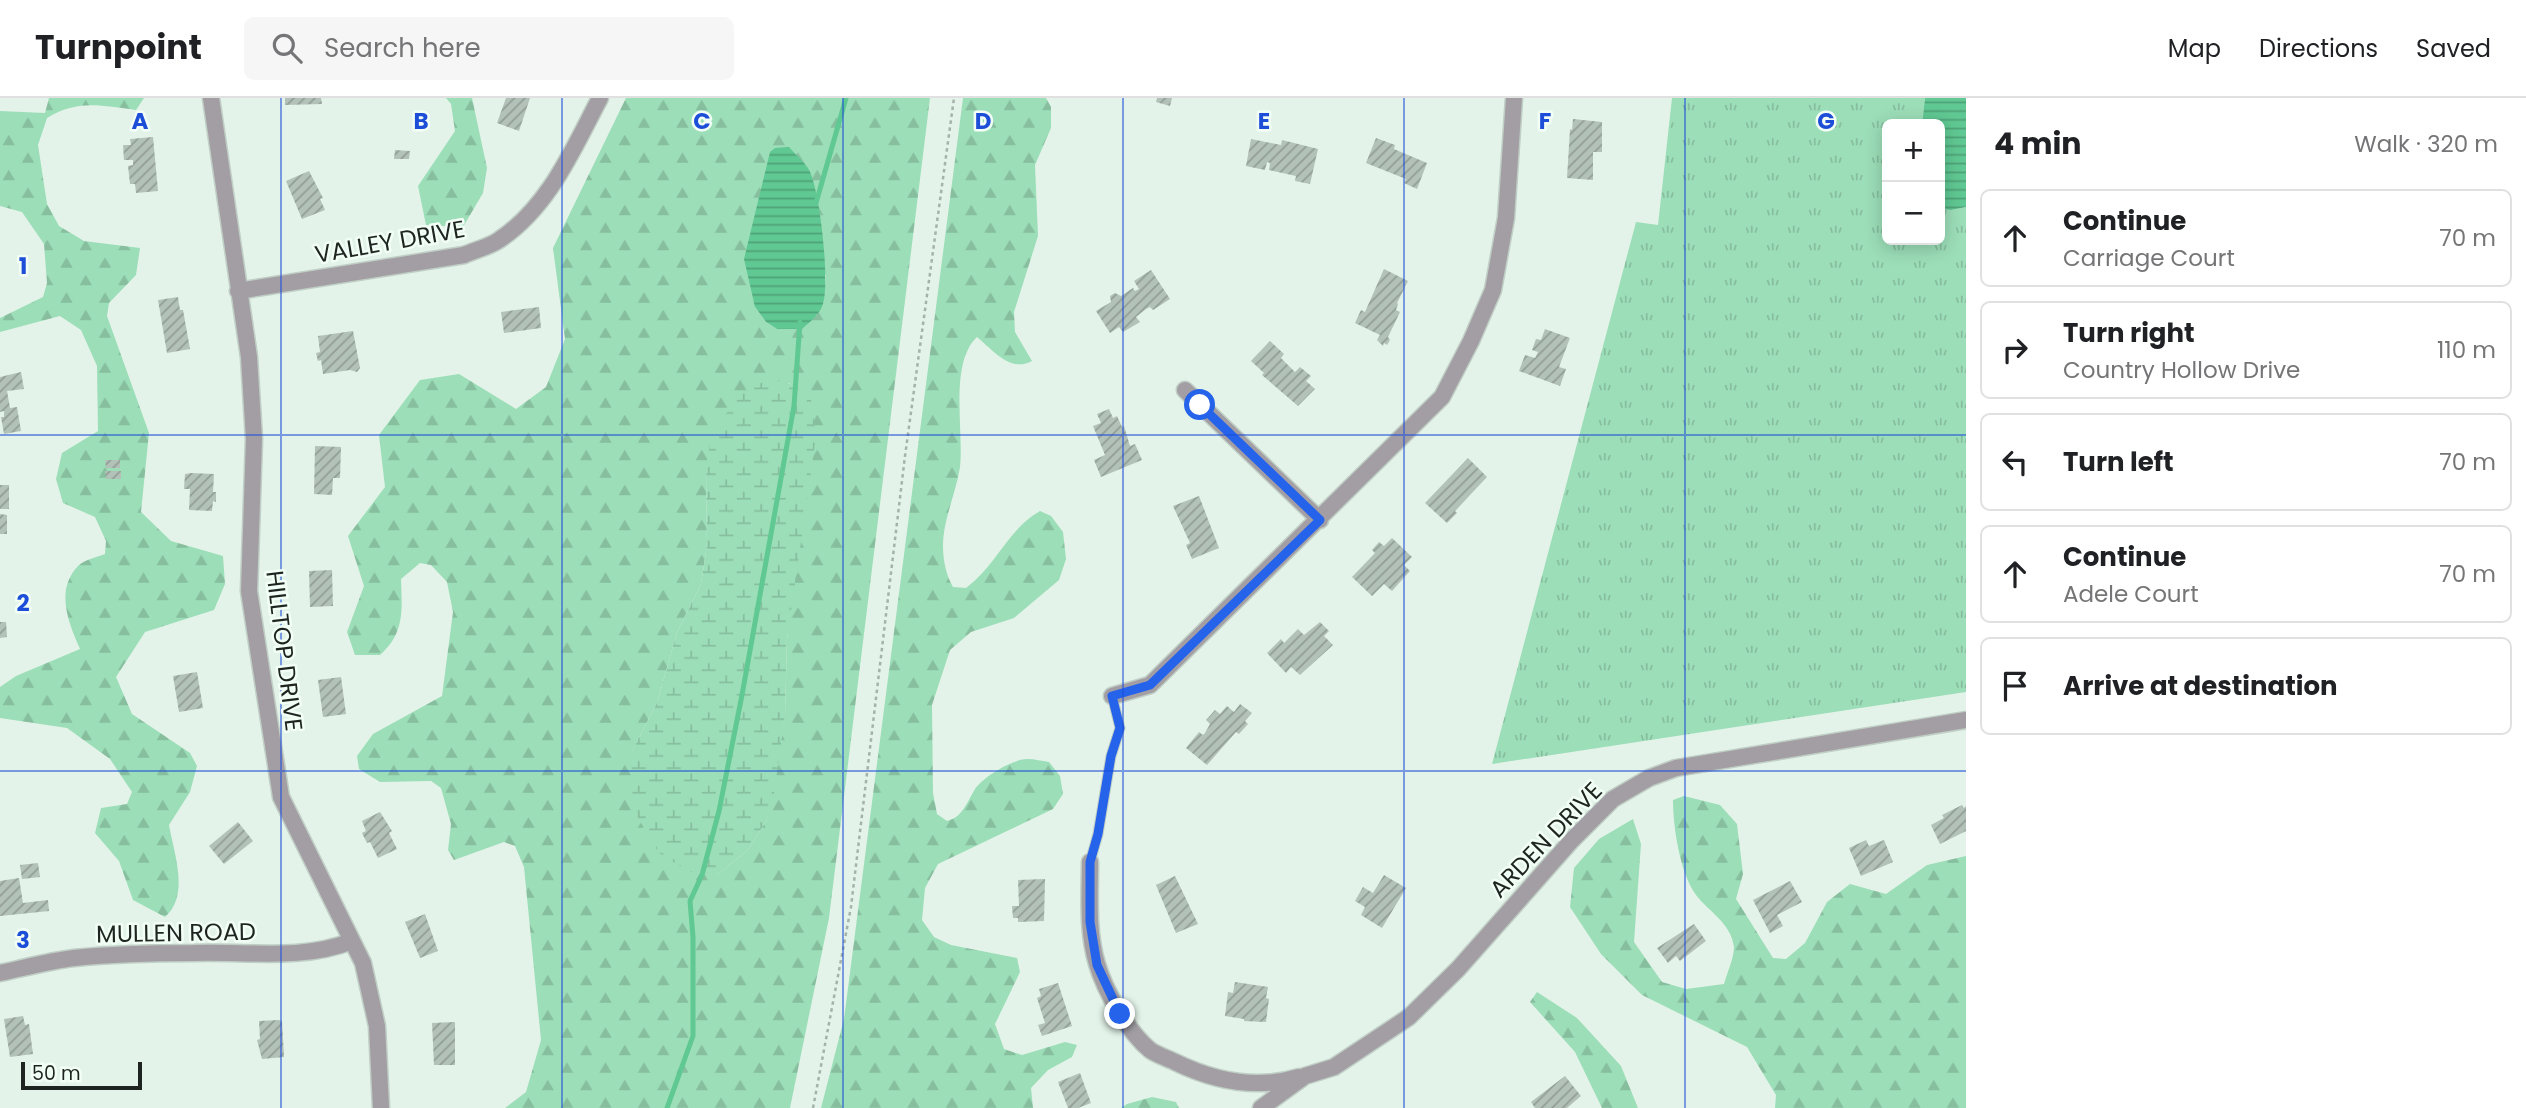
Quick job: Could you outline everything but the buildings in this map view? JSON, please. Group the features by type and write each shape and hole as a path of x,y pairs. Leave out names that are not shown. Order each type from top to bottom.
{"street":[{"name":"HILLTOP DRIVE","path":"211,98 249,357 254,439 249,591 281,797 363,963 377,1026 381,1108"},
{"name":"VALLEY DRIVE","path":"238,291 464,255 498,241 522,221 555,184 600,98"},
{"path":"1112,696 1150,685 1442,397 1471,341 1493,289 1506,218 1514,98"},
{"path":"1185,390 1320,520"},
{"name":"ARDEN DRIVE","path":"1261,1108 1305,1076 1334,1067 1409,1017 1458,969 1572,839 1613,799 1649,778 1676,768 1966,720"},
{"path":"1090,862 1090,922 1097,965 1120,1014 1151,1050 1222,1081 1253,1083 1305,1076"},
{"name":"MULLEN ROAD","path":"0,973 72,958 123,954 256,954 329,950 352,941"}],"lane":[{"path":"1090,862 1098,834 1111,756 1120,728 1112,696"}],"path":[{"path":"813,1108 850,906 905,456 954,98"}],"green space":[{"path":"49,98 144,98 136,110 90,105 69,108 47,118 38,145 47,204 59,226 84,241 140,248 136,275 109,303 107,316 149,433 141,512 171,541 223,556 225,584 214,610 145,632 116,677 132,714 190,753 197,766 190,792 169,825 179,886 173,908 165,917 133,900 119,861 95,833 101,808 127,804 132,792 110,759 67,728 0,718 0,687 16,676 80,649 68,618 65,596 67,585 79,565 105,554 106,541 95,517 63,503 56,479 62,453 98,431 97,366 81,330 60,316 0,332 0,318 43,297 47,283 44,244 22,212 0,206 0,111 45,113"},
{"path":"446,98 472,98 487,168 483,193 463,227 426,225 418,186 455,131 451,104"},
{"path":"626,98 930,98 829,918 790,1108 505,1108 526,1092 541,1040 524,867 515,846 504,842 454,860 448,850 451,824 441,788 431,781 380,782 359,769 357,756 373,734 442,696 453,612 447,582 431,565 420,563 401,579 400,620 388,647 380,655 355,655 347,632 364,586 348,536 385,487 379,435 420,380 459,374 516,409 546,387 565,339 553,248","holes":["826,275 823,304 816,316 777,329 766,322 755,307","789,383 811,400 787,640 785,716 767,819 749,849 717,875 631,753 657,703 677,632 701,584 707,545 706,467"]},
{"path":"963,98 1046,98 1051,107 1051,128 1035,165 1038,236 1014,312 1015,332 1032,361 1024,364 1009,362 977,337 968,349 960,380 960,467 944,536 945,567 953,587 966,588 986,569 1010,537 1040,511 1051,516 1063,532 1066,559 1059,580 1014,618 971,632 950,650 932,705 933,793 937,814 947,821 961,813 975,789 991,774 1007,765 1027,759 1049,762 1060,776 1063,794 1053,809 938,864 925,888 922,920 934,937 951,945 1017,958 1020,972 995,1024 1004,1049 1022,1055 1065,1042 1077,1045 1072,1057 1048,1070 1031,1088 1033,1108 821,1108 844,1019"},
{"path":"1672,98 1925,98 1923,119 1882,119 1882,245 1945,245 1945,209 1966,207 1966,692 1492,764 1636,222 1658,225"},
{"path":"782,381 795,386 811,400 816,437 787,640 785,716 773,800 767,819 749,849 717,875 702,875 688,871 659,853 638,818 631,786 631,753 657,703 677,632 701,584 707,545 706,467 710,444 720,422 741,394 763,382"},
{"path":"1684,796 1720,805 1737,824 1743,874 1736,899 1773,958 1786,959 1805,943 1827,902 1850,884 1886,894 1927,865 1966,856 1966,1108 1775,1108 1776,1095 1747,1047 1642,995 1601,954 1570,907 1574,868 1599,839 1633,819 1641,844 1634,942 1662,982 1686,989 1724,984 1734,947 1729,931 1696,895 1686,875 1676,836 1673,800"},
{"path":"1537,992 1577,1018 1621,1066 1638,1108 1602,1108 1575,1052 1530,1002"},
{"path":"1152,1097 1176,1102 1179,1108 1121,1108 1127,1104"}],"shaded area":[{"path":"1925,98 1966,98 1966,207 1945,209 1945,119 1923,119"},
{"path":"789,147 808,168 812,178 820,214 824,256 825,293 822,308 802,329 777,329 766,322 755,307 744,259 770,152 775,148"}],"waterway":[{"path":"816,203 846,98"},
{"path":"667,1108 693,1036 693,937 690,901 702,875 719,811 742,695 794,406 800,322"}],"route":[{"path":"1120,1014 1097,965 1090,922 1090,862 1098,834 1111,756 1120,728 1112,696 1150,685 1320,520 1200,405"}]}
